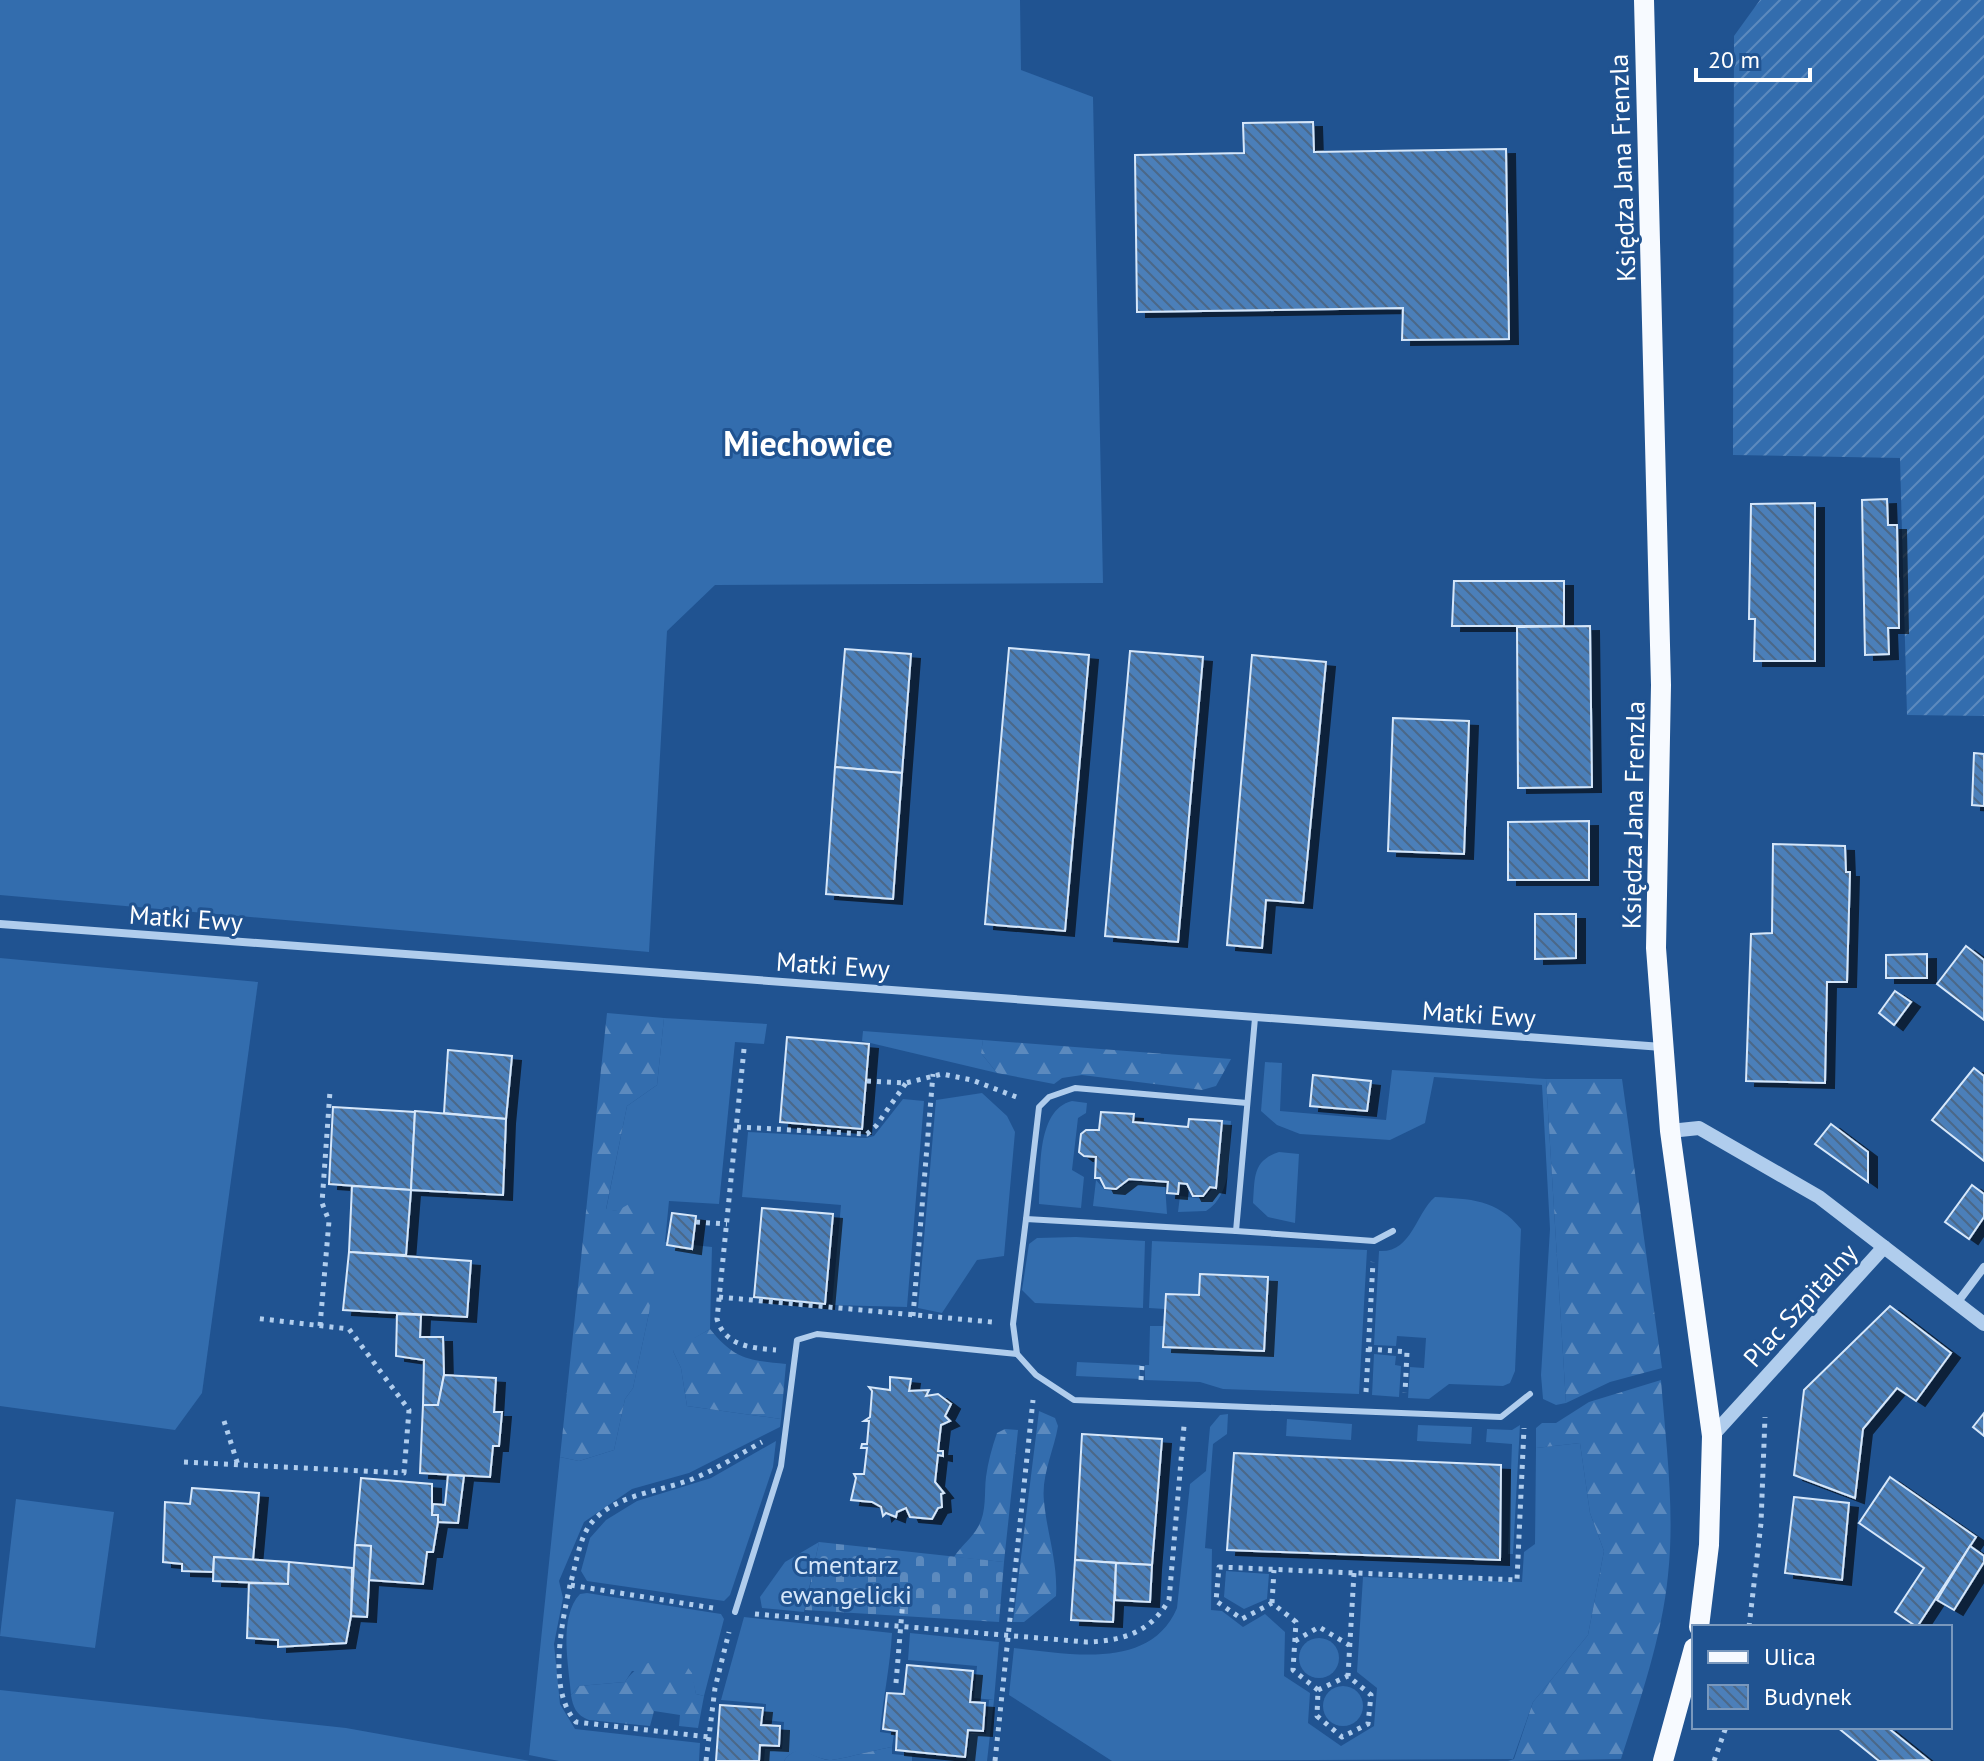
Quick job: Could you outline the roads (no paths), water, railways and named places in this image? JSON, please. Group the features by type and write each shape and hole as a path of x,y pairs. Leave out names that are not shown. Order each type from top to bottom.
{"main road":[{"name":"Księdza Jana Frenzla","path":"1644,0 1661,670 1656,948 1670,1131 1712,1436 1709,1545 1699,1625"},
{"path":"1663,1761 1692,1655"}],"street":[{"name":"Matki Ewy","path":"0,924 1662,1047"},
{"name":"Plac Szpitalny","path":"1670,1131 1699,1128 1819,1197 1884,1247 1712,1436"},
{"path":"1884,1247 1984,1324"},
{"path":"1957,1303 1984,1267"}],"lane":[{"path":"1236,1231 1255,1018"},
{"path":"1247,1103 1075,1088 1049,1097 1039,1107 1013,1324 1017,1354 1036,1375 1074,1400 1404,1414 1501,1417 1530,1394"},
{"path":"1026,1219 1374,1241 1393,1231"},
{"path":"735,1612 776,1485 797,1340 817,1334 1017,1354"}],"district":[{"name":"Miechowice","path":"808,443"}],"park label":[{"name":"Cmentarz ewangelicki","path":"846,1579"}]}
